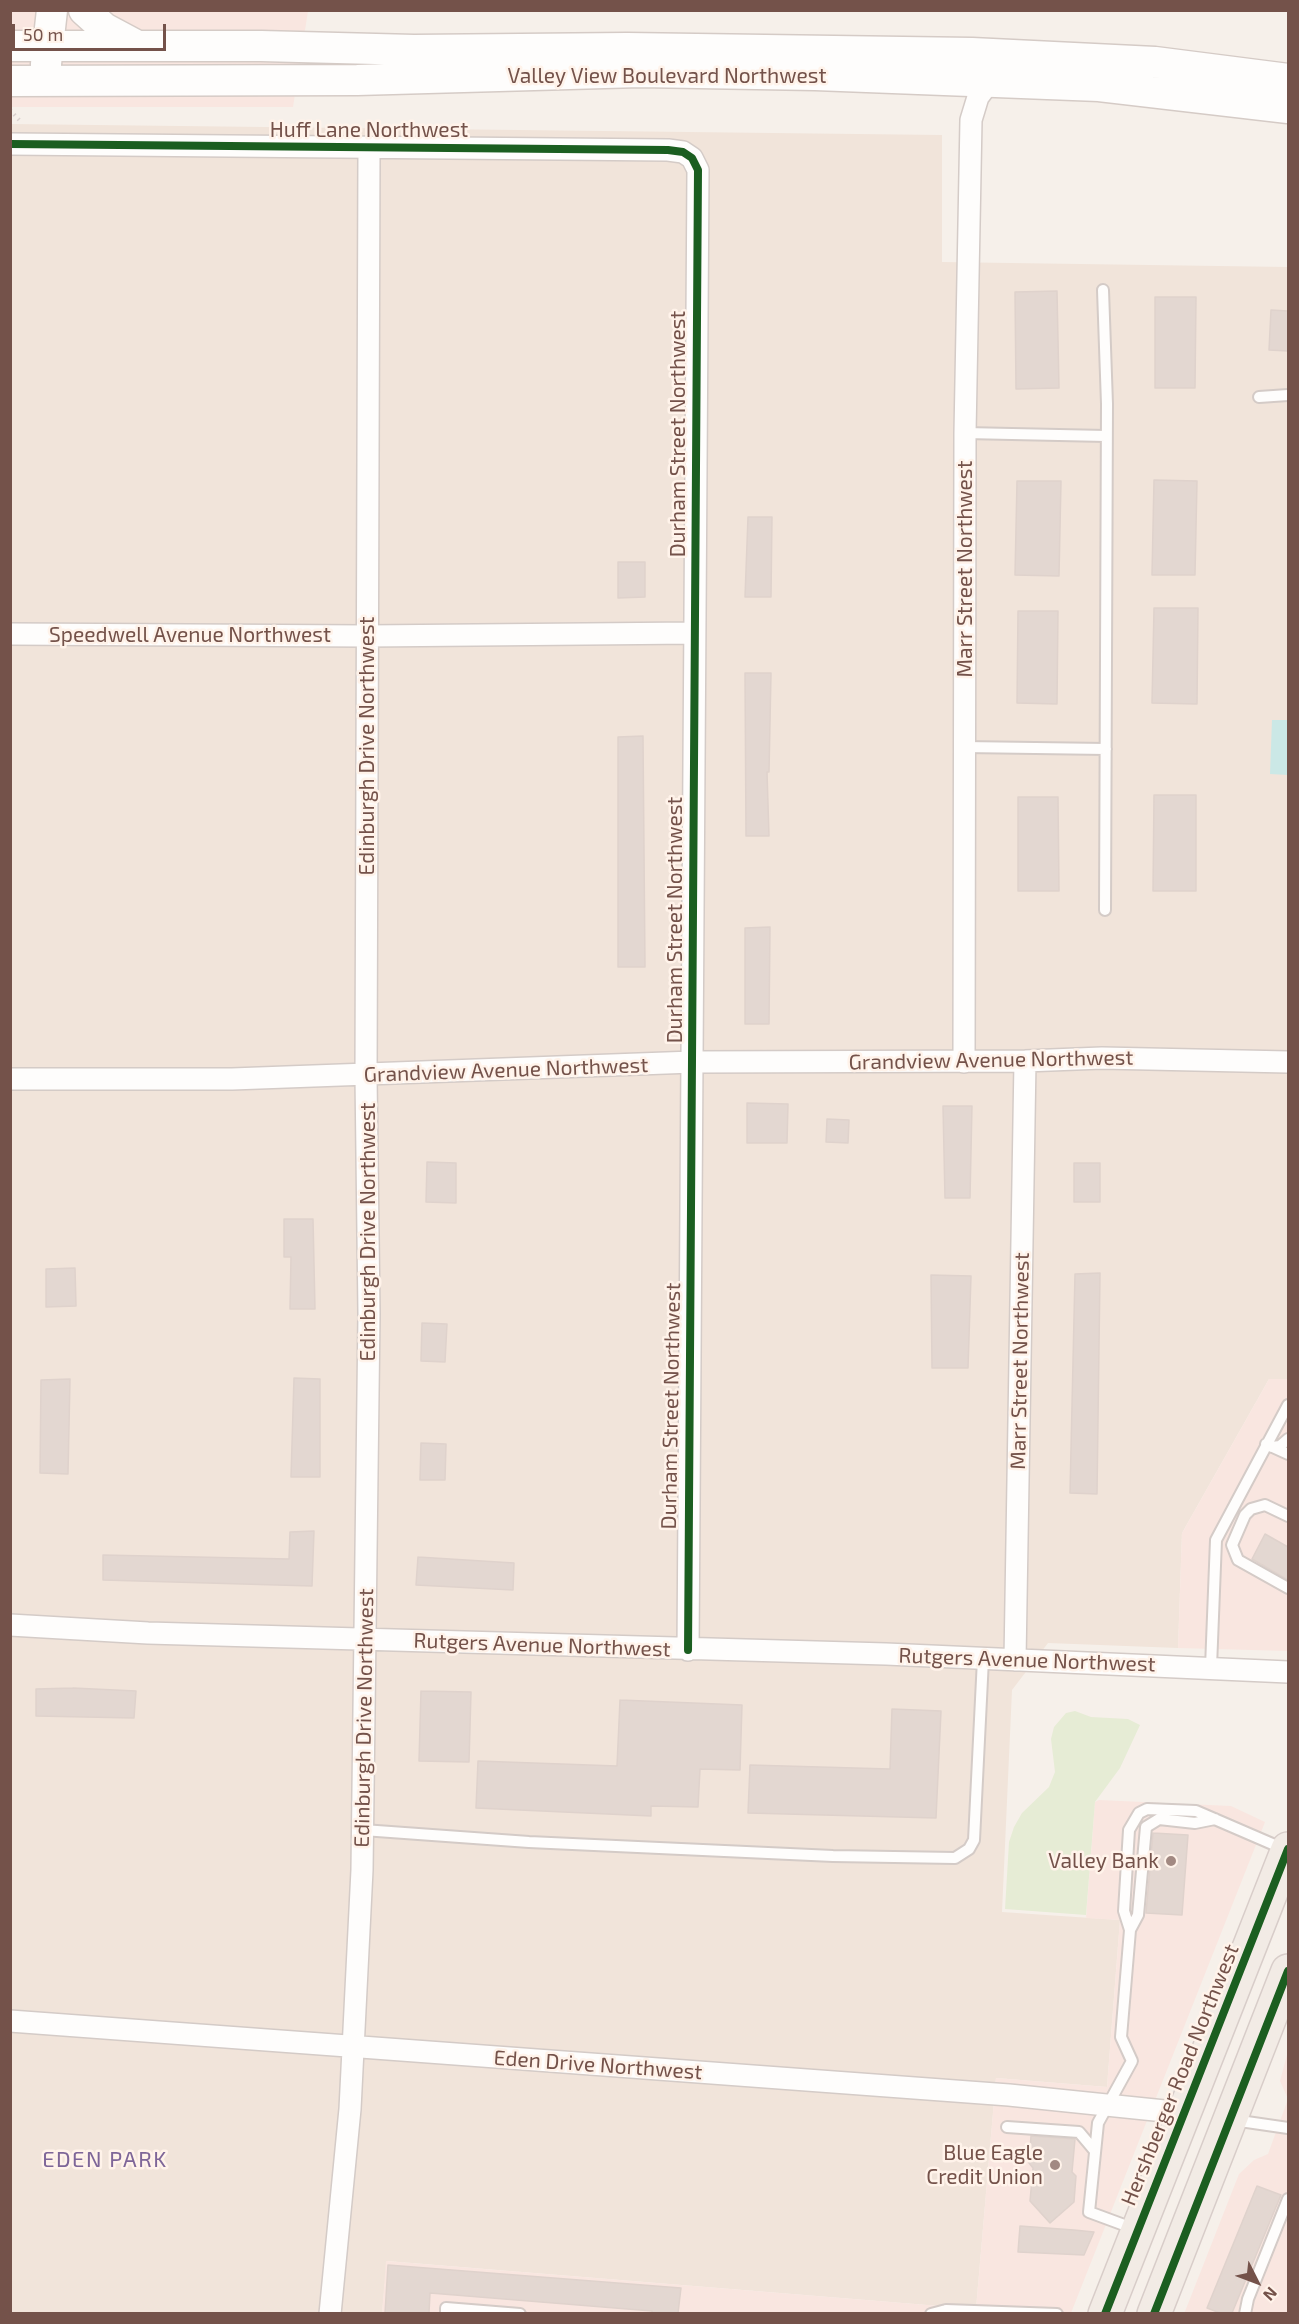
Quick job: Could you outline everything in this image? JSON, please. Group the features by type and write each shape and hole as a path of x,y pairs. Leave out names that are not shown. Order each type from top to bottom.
{"main road":[{"path":"44,81 51,10"},
{"path":"84,10 104,28 136,45"},
{"name":"Valley View Boulevard Northwest","path":"10,46 136,45 414,50 627,48 972,53 1155,62 1288,79"},
{"name":"Valley View Boulevard Northwest","path":"10,81 357,80 640,72 990,81 1117,87 1288,108"},
{"name":"Hershberger Road Northwest","path":"1105,2313 1288,1850"},
{"path":"1154,2313 1288,1971"}],"street":[{"name":"Marr Street Northwest","path":"964,1062 965,433 971,120 978,97 990,81"},
{"name":"Huff Lane Northwest","path":"10,144 668,150 683,152 692,158 698,170 698,189"},
{"name":"Edinburgh Drive Northwest","path":"330,2313 354,2047 363,1830 369,1314 366,1076 369,148"},
{"name":"Durham Street Northwest","path":"688,1650 698,189"},
{"name":"Speedwell Avenue Northwest","path":"10,634 367,636 694,633"},
{"name":"Grandview Avenue Northwest","path":"10,1079 232,1079 366,1076 693,1062 964,1062 1102,1058 1288,1062"},
{"name":"Marr Street Northwest","path":"1015,1660 1025,1061"},
{"name":"Rutgers Avenue Northwest","path":"10,1625 148,1633 1015,1660 1288,1672"},
{"name":"Eden Drive Northwest","path":"10,2021 1109,2104 1184,2113"}],"lane":[{"path":"1103,290 1106,436 1105,910"},
{"path":"1259,397 1288,395"},
{"path":"965,433 1106,436"},
{"path":"964,747 1106,749"},
{"path":"1279,1449 1288,1405"},
{"path":"1210,1668 1216,1540 1280,1446 1288,1439"},
{"path":"1288,1516 1265,1505 1251,1509 1245,1515 1232,1545 1238,1560 1288,1588"},
{"path":"363,1830 529,1842 821,1856 955,1858 969,1849 974,1840 983,1659"},
{"path":"1138,2230 1089,2212 1098,2123 1132,2061 1121,2037 1130,1930 1124,1911 1129,1830 1139,1813 1154,1808 1196,1811 1288,1850"},
{"path":"1230,2120 1288,2128"},
{"path":"1007,2127 1080,2132 1095,2151"},
{"path":"1245,2313 1248,2299 1288,2199"},
{"path":"446,2313 446,2308 520,2313"},
{"path":"931,2313 1057,2313"}],"shaded area":[{"path":"10,11 308,11 293,107 11,107"},
{"path":"11,124 942,135 942,262 1288,267 1288,1379 1269,1379 1182,1533 1178,1648 1048,1643 1012,1690 1002,1912 1120,1920 1107,2087 996,2078 976,2309 387,2261 382,2313 11,2314"},
{"path":"1269,1379 1288,1379 1288,1651 1178,1648 1182,1533"},
{"path":"1099,1800 1231,1806 1265,1822 1071,2313 382,2314 386,2261 976,2309 996,2078 1107,2087 1120,1920 1086,1918 1095,1802"},
{"path":"1288,2051 1288,2099 1280,2081"},
{"path":"1288,2099 1288,2313 1184,2314 1239,2174 1254,2160 1268,2154"}],"green space":[{"path":"1075,1711 1091,1717 1128,1719 1140,1725 1120,1768 1095,1802 1086,1915 1005,1909 1009,1842 1014,1827 1022,1813 1049,1787 1055,1772 1051,1739 1054,1727 1066,1713"}],"water":[{"path":"1272,720 1288,720 1288,775 1270,774"}],"building":[{"path":"1057,291 1059,388 1016,389 1015,292"},
{"path":"1155,297 1196,297 1195,388 1155,388"},
{"path":"1271,310 1288,311 1288,351 1269,350"},
{"path":"1154,480 1197,481 1195,575 1152,575"},
{"path":"1017,481 1061,481 1059,576 1015,575"},
{"path":"748,517 772,517 771,597 745,597"},
{"path":"618,562 645,562 645,597 618,598"},
{"path":"1154,608 1198,608 1197,704 1152,703"},
{"path":"1018,611 1058,611 1057,704 1017,703"},
{"path":"745,673 771,673 769,772 767,772 769,836 746,836"},
{"path":"643,736 645,967 618,967 618,737"},
{"path":"1154,795 1196,795 1196,891 1153,891"},
{"path":"1018,797 1058,797 1059,891 1018,891"},
{"path":"770,927 769,1024 745,1024 745,928"},
{"path":"747,1103 788,1104 787,1143 747,1143"},
{"path":"943,1106 972,1106 970,1198 945,1198"},
{"path":"827,1119 849,1120 848,1143 826,1142"},
{"path":"427,1162 456,1163 456,1203 426,1202"},
{"path":"1074,1163 1100,1163 1100,1202 1074,1202"},
{"path":"284,1219 313,1219 315,1309 290,1309 291,1257 284,1257"},
{"path":"75,1268 76,1306 46,1307 46,1269"},
{"path":"1100,1273 1097,1494 1070,1493 1075,1274"},
{"path":"931,1275 971,1276 968,1368 932,1368"},
{"path":"422,1323 447,1324 445,1362 421,1361"},
{"path":"294,1378 320,1379 320,1477 291,1477"},
{"path":"70,1379 68,1474 40,1473 41,1380"},
{"path":"421,1443 446,1444 445,1480 420,1480"},
{"path":"314,1531 312,1586 103,1580 103,1555 289,1559 290,1532"},
{"path":"1265,1534 1288,1547 1288,1580 1252,1559"},
{"path":"418,1557 514,1563 513,1590 416,1585"},
{"path":"36,1689 136,1691 134,1718 36,1716"},
{"path":"421,1691 471,1692 469,1762 419,1761"},
{"path":"620,1700 742,1705 740,1770 700,1769 698,1807 651,1806 651,1816 476,1808 478,1761 617,1766"},
{"path":"892,1709 941,1711 936,1818 748,1813 750,1765 890,1769"},
{"path":"1153,1833 1188,1835 1182,1915 1146,1913"},
{"path":"1031,2136 1075,2139 1072,2172 1076,2176 1074,2202 1050,2223 1030,2201 1033,2168 1029,2163"},
{"path":"1257,2186 1281,2195 1232,2313 1220,2313 1207,2308"},
{"path":"1020,2226 1094,2232 1084,2255 1018,2252"},
{"path":"388,2265 681,2288 678,2313 652,2313 652,2311 430,2293 429,2313 385,2313"}],"cycle path":[{"path":"10,144 668,150 683,152 692,158 698,170 688,1650"},
{"path":"1105,2314 1288,1849"},
{"path":"1154,2314 1288,1971"}],"place":[{"name":"Valley Bank","path":"1171,1861"},
{"name":"Blue Eagle Credit Union","path":"1055,2165"}],"district":[{"name":"EDEN PARK","path":"105,2160"}]}
